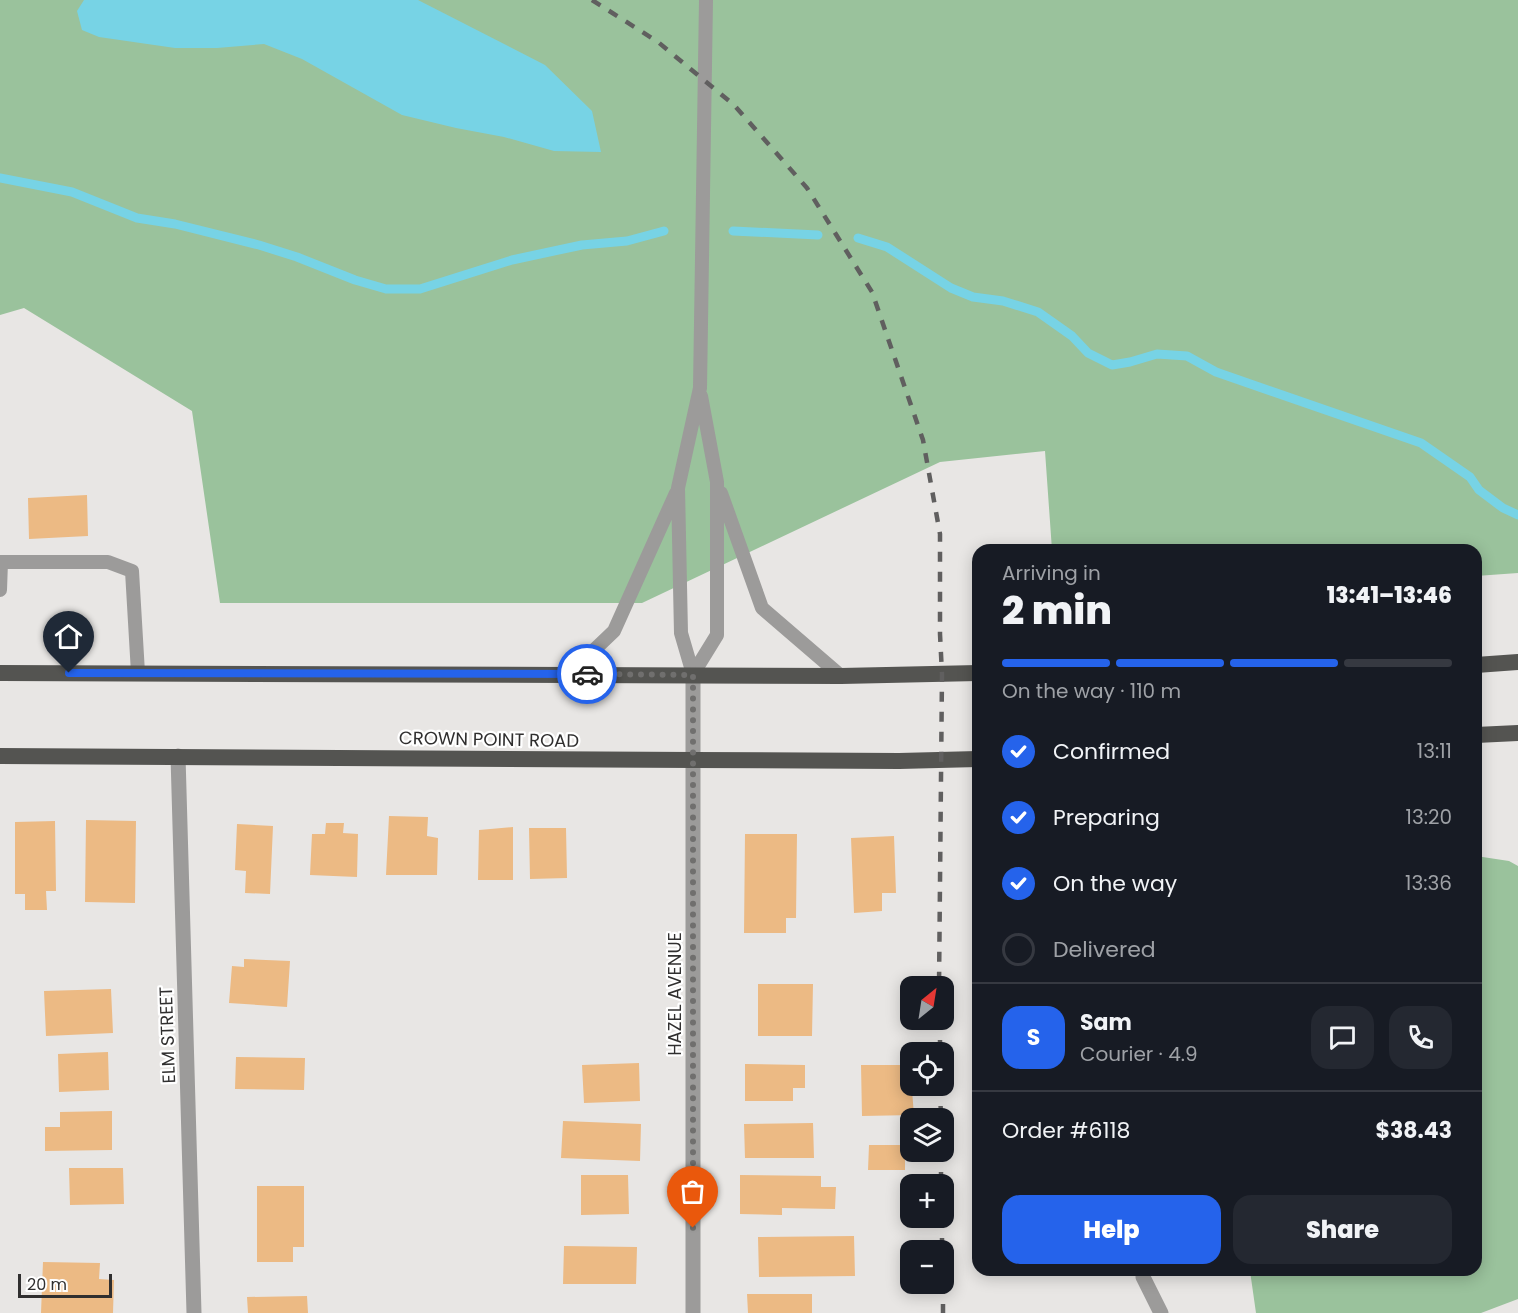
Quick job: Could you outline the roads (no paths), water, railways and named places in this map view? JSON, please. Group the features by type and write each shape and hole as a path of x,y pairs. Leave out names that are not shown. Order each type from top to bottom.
{"highway":[{"path":"1482,665 1518,662"},
{"path":"0,673 841,676 972,673"},
{"path":"1482,735 1518,733"},
{"name":"CROWN POINT ROAD","path":"0,756 899,761 972,759"}],"street":[{"name":"HAZEL AVENUE","path":"693,675 693,1313"},
{"name":"ELM STREET","path":"178,756 194,1313"},
{"path":"1143,1276 1161,1313"}],"lane":[{"path":"706,0 700,388 717,482 762,608 841,676"},
{"path":"569,674 614,631 678,488 700,388"},
{"path":"693,675 717,635 717,482"},
{"path":"678,488 681,633 693,675"},
{"path":"0,590 1,562 108,562 132,571 138,673"}],"water":[{"path":"84,0 418,0 545,65 592,111 601,152 554,151 504,137 402,115 302,59 264,44 217,48 175,48 99,37 82,30 77,11"}],"waterway":[{"path":"0,178 72,192 137,218 175,224 259,245 386,289 420,289 512,260 582,245 627,241 664,231"},
{"path":"733,231 818,235"},
{"path":"858,238 887,247 951,288 973,297 1003,301 1038,312 1072,336 1088,353 1112,365 1157,354 1187,356 1216,372 1421,443 1470,477 1479,490 1503,508 1518,515"}],"railway":[{"path":"592,0 658,42 734,105 807,188 872,292 923,440 940,534 942,674 939,976"},
{"path":"940,1030 940,1042"},
{"path":"940,1096 941,1108"},
{"path":"941,1162 941,1174"},
{"path":"942,1228 942,1240"},
{"path":"943,1294 943,1313"}]}
